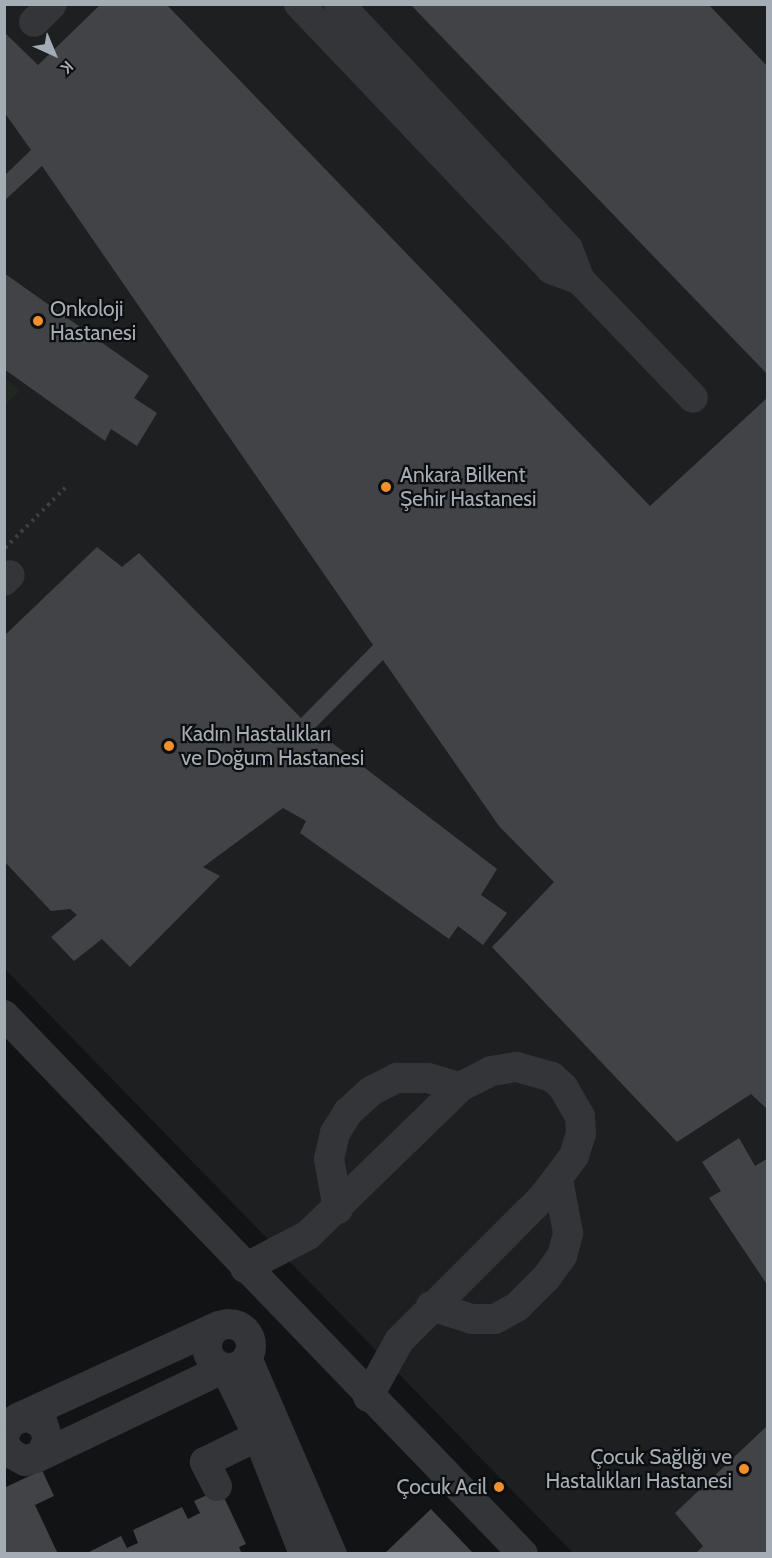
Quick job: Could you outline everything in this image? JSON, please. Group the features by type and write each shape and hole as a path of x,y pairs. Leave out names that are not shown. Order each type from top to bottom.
{"street":[{"path":"299,4 551,269 580,280"},
{"path":"339,4 568,249 580,280 693,398"},
{"path":"4,1015 368,1397 523,1554"},
{"path":"245,1268 308,1235 338,1209 460,1087 492,1071 518,1067 552,1077 562,1087 580,1116 581,1134 574,1156 558,1179 399,1341 368,1397"},
{"path":"338,1209 329,1159 334,1133 348,1112 371,1091 398,1078 428,1078 460,1087"},
{"path":"431,1306 472,1319 495,1319 517,1307 539,1286 562,1256 568,1233 558,1179"},
{"path":"219,1326 208,1339 207,1351 212,1361 236,1363 36,1458 19,1460 10,1454 9,1432 219,1326"},
{"path":"236,1363 258,1436 304,1554"},
{"path":"236,1363 332,1554"},
{"path":"217,1486 205,1462 258,1436"}],"path":[{"path":"6,568 67,486"}],"shaded area":[{"name":"Ankara Bilkent Şehir Hastanesi","path":"5,5 767,5 767,1553 573,1553 5,969"},
{"path":"5,379 20,391 5,405"}],"building":[{"path":"101,4 166,4 650,506 768,397 768,1110 751,1094 677,1142 492,947 554,882 499,826 383,660 314,729 497,869 481,895 507,913 483,945 458,926 449,939 300,833 306,821 283,808 203,867 220,876 130,967 102,939 74,961 51,937 77,915 70,909 51,911 4,861 4,636 97,547 122,567 139,553 301,718 373,645 42,166 4,201 4,176 31,150 4,112 4,32 38,65"},
{"path":"410,4 708,4 768,67 768,375"},
{"name":"Onkoloji Hastanesi","path":"4,273 149,376 134,398 157,413 137,446 111,429 105,441 4,369"},
{"path":"739,1138 755,1166 768,1158 768,1286 709,1198 721,1191 702,1162"},
{"name":"Çocuk Sağlığı ve Hastalıkları Hastanesi","path":"768,1425 768,1554 695,1554 703,1546 675,1513"},
{"path":"42,1470 54,1496 35,1505 58,1554 4,1554 4,1488"},
{"path":"220,1489 246,1544 239,1547 242,1554 85,1554 121,1536 127,1548 138,1543 133,1530 182,1507 188,1519 200,1513 194,1501"},
{"path":"431,1509 474,1554 384,1554"}],"place":[{"name":"Onkoloji Hastanesi","path":"38,321"},
{"name":"Ankara Bilkent Şehir Hastanesi","path":"386,487"},
{"name":"Kadın Hastalıkları ve Doğum Hastanesi","path":"169,746"},
{"name":"Çocuk Sağlığı ve Hastalıkları Hastanesi","path":"744,1469"},
{"name":"Çocuk Acil","path":"499,1487"}]}
